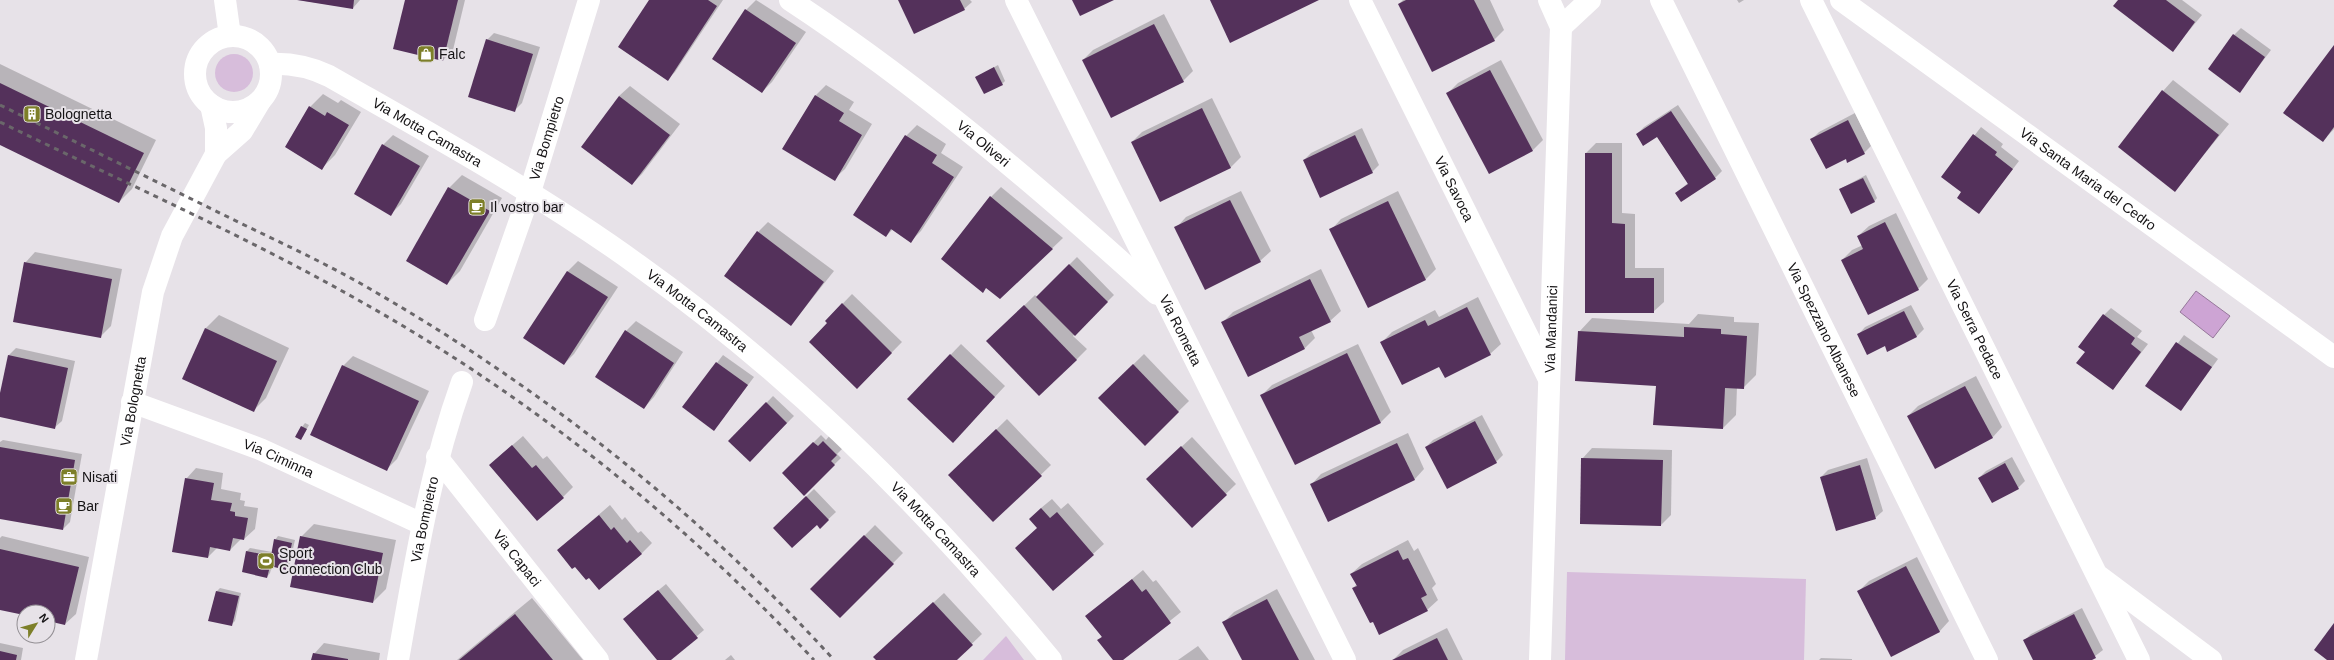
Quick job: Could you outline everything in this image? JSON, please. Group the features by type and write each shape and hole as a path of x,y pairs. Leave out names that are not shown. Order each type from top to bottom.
{"street":[{"path":"225,0 230,36"},
{"name":"Via Bompietro","path":"484,320 530,192 589,0"},
{"name":"Via Oliveri","path":"790,0 865,52 931,102 1092,236 1166,302"},
{"name":"Via Rometta","path":"1016,0 1345,660"},
{"name":"Via Savoca","path":"1360,0 1549,378"},
{"name":"Via Mandanici","path":"1540,660 1561,27 1549,0"},
{"path":"1561,27 1590,0"},
{"name":"Via Spezzano Albanese","path":"1661,0 1987,660"},
{"name":"Via Serra Pedace","path":"1811,0 2097,574 2138,660"},
{"name":"Via Santa Maria del Cedro","path":"1841,0 2334,357"},
{"path":"230,36 243,37 255,43 265,52 270,64 271,78 267,90 260,101 248,109 236,112 223,111 211,105 198,89 195,70 199,57 206,46 217,39 230,36"},
{"name":"Via Motta Camastra","path":"270,64 299,65 329,76 530,192 681,297 744,347 810,405 870,461 939,532 1051,660"},
{"name":"Via Bolognetta","path":"86,660 150,306 160,270 179,221 216,154 242,130 260,101"},
{"name":"Via Bolognetta","path":"211,105 216,128 216,154"},
{"name":"Via Bompietro","path":"398,660 422,524 437,457 462,382"},
{"name":"Via Ciminna","path":"132,402 260,449 422,524"},
{"name":"Via Capaci","path":"437,457 598,660"},
{"path":"2097,574 2211,660"}],"shaded area":[{"path":"234,54 244,57 250,63 253,73 250,83 244,89 234,92 224,89 218,83 215,73 218,63 224,57"},
{"path":"2196,291 2230,316 2213,338 2180,312"},
{"path":"1567,572 1806,579 1804,660 1565,660"},
{"path":"1006,636 1024,660 983,660"}],"building":[{"path":"297,0 354,0 353,9"},
{"path":"405,0 458,0 443,61 393,49"},
{"path":"649,0 708,0 717,6 668,81 618,47"},
{"path":"898,0 960,0 965,10 914,34"},
{"path":"1072,0 1114,0 1080,16"},
{"path":"1210,0 1319,0 1230,43"},
{"path":"1406,0 1474,0 1495,41 1432,72 1398,4"},
{"path":"2118,0 2166,0 2195,22 2173,52 2113,6"},
{"path":"745,9 796,43 762,93 712,59"},
{"path":"1154,24 1184,82 1111,118 1082,60"},
{"path":"2233,34 2265,57 2240,93 2208,69"},
{"path":"486,39 533,54 515,112 468,97"},
{"path":"2334,45 2334,127 2323,142 2283,113"},
{"path":"994,67 1003,85 984,94 975,77"},
{"path":"1490,70 1533,151 1489,174 1446,93"},
{"name":"Bolognetta","path":"0,83 144,153 119,203 0,145"},
{"path":"2162,90 2219,135 2175,192 2118,147"},
{"path":"815,95 844,113 839,121 862,135 835,181 782,149"},
{"path":"619,96 670,135 632,185 581,147"},
{"path":"309,106 325,116 327,112 349,125 322,170 285,147"},
{"path":"1202,108 1231,168 1160,202 1131,142"},
{"path":"1671,111 1716,179 1681,202 1675,193 1688,184 1657,137 1643,146 1636,134"},
{"path":"1848,120 1865,154 1847,163 1846,159 1826,169 1810,139"},
{"path":"1973,134 1997,152 1995,155 2013,169 1979,214 1957,198 1961,192 1941,177"},
{"path":"905,135 937,155 932,163 954,177 911,243 891,229 886,237 853,215"},
{"path":"1355,135 1373,173 1320,198 1303,160"},
{"path":"382,144 420,166 391,216 354,194"},
{"path":"1585,153 1612,153 1612,223 1625,224 1625,278 1654,278 1654,313 1585,313"},
{"path":"1863,178 1875,202 1851,214 1839,189"},
{"path":"448,187 490,211 447,285 406,261"},
{"path":"990,196 1053,249 1000,299 986,288 983,293 941,259"},
{"path":"1230,200 1261,262 1205,290 1174,227"},
{"path":"1388,201 1426,280 1368,308 1329,229"},
{"path":"1885,222 1919,290 1868,315 1841,260 1863,249 1857,236"},
{"path":"757,231 824,282 791,326 724,276"},
{"path":"24,262 112,279 101,338 13,322"},
{"path":"1069,264 1108,302 1075,336 1036,297"},
{"path":"567,271 608,297 564,365 523,338"},
{"path":"1310,279 1331,322 1299,337 1305,349 1248,377 1221,322"},
{"path":"842,303 892,353 857,389 809,342 827,323 825,321"},
{"path":"1024,305 1077,360 1039,396 986,341"},
{"path":"1467,307 1491,355 1445,378 1439,367 1402,385 1380,342 1425,320 1428,326"},
{"path":"1904,311 1917,337 1887,352 1885,346 1867,355 1857,334"},
{"path":"2103,314 2135,338 2131,344 2141,352 2113,390 2076,363 2085,352 2078,347"},
{"path":"1684,327 1721,329 1721,334 1747,336 1744,389 1725,388 1723,429 1653,425 1656,386 1575,381 1578,331 1684,337"},
{"path":"205,328 277,361 254,412 182,379"},
{"path":"625,330 674,363 644,409 595,377"},
{"path":"2176,342 2212,367 2181,411 2145,386"},
{"path":"1347,353 1381,423 1295,465 1260,395"},
{"path":"950,354 995,397 953,443 907,399"},
{"path":"8,355 68,368 55,429 0,417 0,393"},
{"path":"716,362 748,385 714,431 682,407"},
{"path":"1133,364 1179,412 1145,446 1098,398"},
{"path":"342,365 419,401 387,471 310,435"},
{"path":"1965,386 1993,438 1935,469 1907,416"},
{"path":"766,402 787,423 750,462 728,441"},
{"path":"1475,421 1497,463 1447,489 1425,447"},
{"path":"301,426 307,429 301,440 295,437"},
{"path":"996,429 1042,476 993,522 948,475"},
{"path":"823,441 837,455 831,461 835,465 804,496 782,473 813,442 818,446"},
{"path":"1397,443 1415,480 1328,522 1310,484"},
{"path":"512,445 532,468 536,465 564,498 537,521 489,465"},
{"path":"1181,446 1227,495 1192,528 1146,479"},
{"path":"0,447 75,460 63,530 0,519"},
{"path":"1581,458 1663,460 1661,526 1580,524"},
{"path":"2005,463 2019,489 1992,503 1978,478"},
{"path":"1860,465 1876,519 1836,531 1820,477"},
{"path":"185,478 214,483 211,500 232,503 230,511 235,512 235,516 248,518 244,540 233,538 230,551 210,547 208,558 172,552"},
{"path":"806,496 829,520 820,529 817,525 792,548 773,528"},
{"path":"1041,508 1050,518 1057,512 1094,555 1053,591 1015,548 1037,528 1029,519"},
{"path":"599,515 611,530 614,527 627,543 630,540 642,554 599,590 589,578 586,580 575,567 572,569 557,550"},
{"path":"864,535 894,564 840,618 810,589"},
{"path":"300,536 383,553 373,603 290,587"},
{"name":"Sport Connection Club","path":"274,539 292,543 286,570 270,566 267,578 242,572 246,551 271,556"},
{"path":"0,549 79,567 65,625 56,623 56,604 16,604 16,613 0,610"},
{"path":"1398,550 1403,560 1408,558 1427,595 1421,598 1428,611 1379,635 1373,622 1370,623 1352,588 1357,586 1350,574"},
{"path":"1906,566 1940,632 1891,657 1857,591"},
{"path":"1132,579 1142,592 1146,589 1171,623 1123,660 1113,660 1097,640 1102,637 1085,616"},
{"path":"658,590 698,638 671,660 657,660 623,619"},
{"path":"216,591 239,596 232,626 208,621"},
{"path":"1267,599 1299,660 1242,660 1222,622"},
{"path":"933,602 973,645 957,660 876,660 873,657"},
{"path":"515,614 553,660 459,660"},
{"path":"2074,614 2096,658 2092,660 2033,660 2023,640"},
{"path":"2334,623 2334,660 2327,660 2314,650"},
{"path":"1437,638 1448,660 1392,660"},
{"path":"0,651 17,655 16,660 0,660"},
{"path":"313,653 348,659 348,660 311,660"}],"railway":[{"path":"0,105 341,273 440,331 501,371 561,414 676,506 731,555 834,660"},
{"path":"0,122 185,210 277,256 367,305 429,342 489,381 547,422 659,511 713,559 814,660"}],"place":[{"name":"Falc","path":"426,54"},
{"name":"Bolognetta","path":"32,114"},
{"name":"Il vostro bar","path":"477,207"},
{"name":"Nisati","path":"69,477"},
{"name":"Bar","path":"64,506"},
{"name":"Sport Connection Club","path":"266,561"}]}
